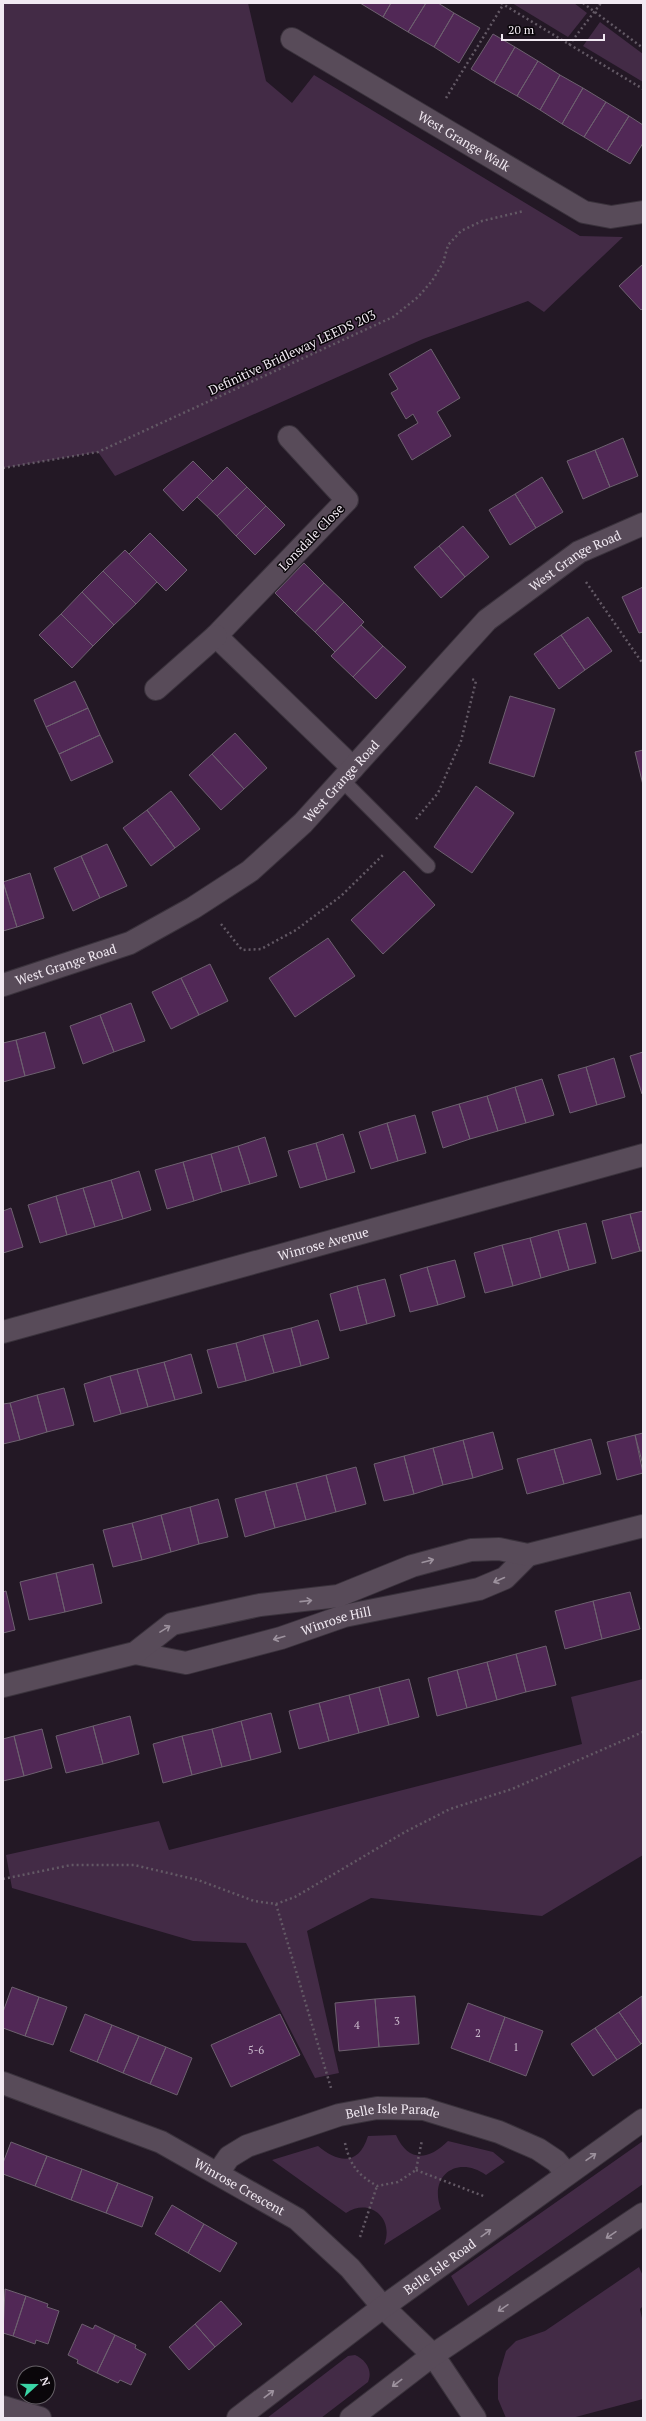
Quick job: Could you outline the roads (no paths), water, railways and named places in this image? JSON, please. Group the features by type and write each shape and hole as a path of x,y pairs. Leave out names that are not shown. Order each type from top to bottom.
{"street":[{"name":"West Grange Walk","path":"292,39 431,123 584,212 611,217 643,212"},
{"name":"Lonsdale Close","path":"156,689 216,636 347,500 289,436"},
{"name":"West Grange Road","path":"3,985 130,943 192,908 250,871 303,824 487,620 579,552 643,524"},
{"path":"216,636 348,774"},
{"name":"Winrose Avenue","path":"3,1332 643,1155"},
{"name":"Winrose Hill","path":"135,1653 186,1663 281,1638 412,1566 471,1550 499,1549 528,1555 643,1526"},
{"name":"Winrose Hill","path":"3,1686 135,1653 172,1624 260,1605 341,1606 479,1589 505,1578 528,1555"},
{"name":"Winrose Crescent","path":"3,2083 162,2142 218,2172 297,2219 350,2268 383,2307 433,2355 475,2418"},
{"name":"Belle Isle Parade","path":"218,2172 229,2157 247,2146 339,2115 377,2108 424,2109 499,2132 538,2149 556,2161 567,2174"},
{"name":"Belle Isle Road","path":"238,2418 383,2307 643,2120"},
{"path":"351,2418 433,2355 643,2214"},
{"path":"3,2407 40,2418"}],"lane":[{"path":"348,774 428,866"}]}
